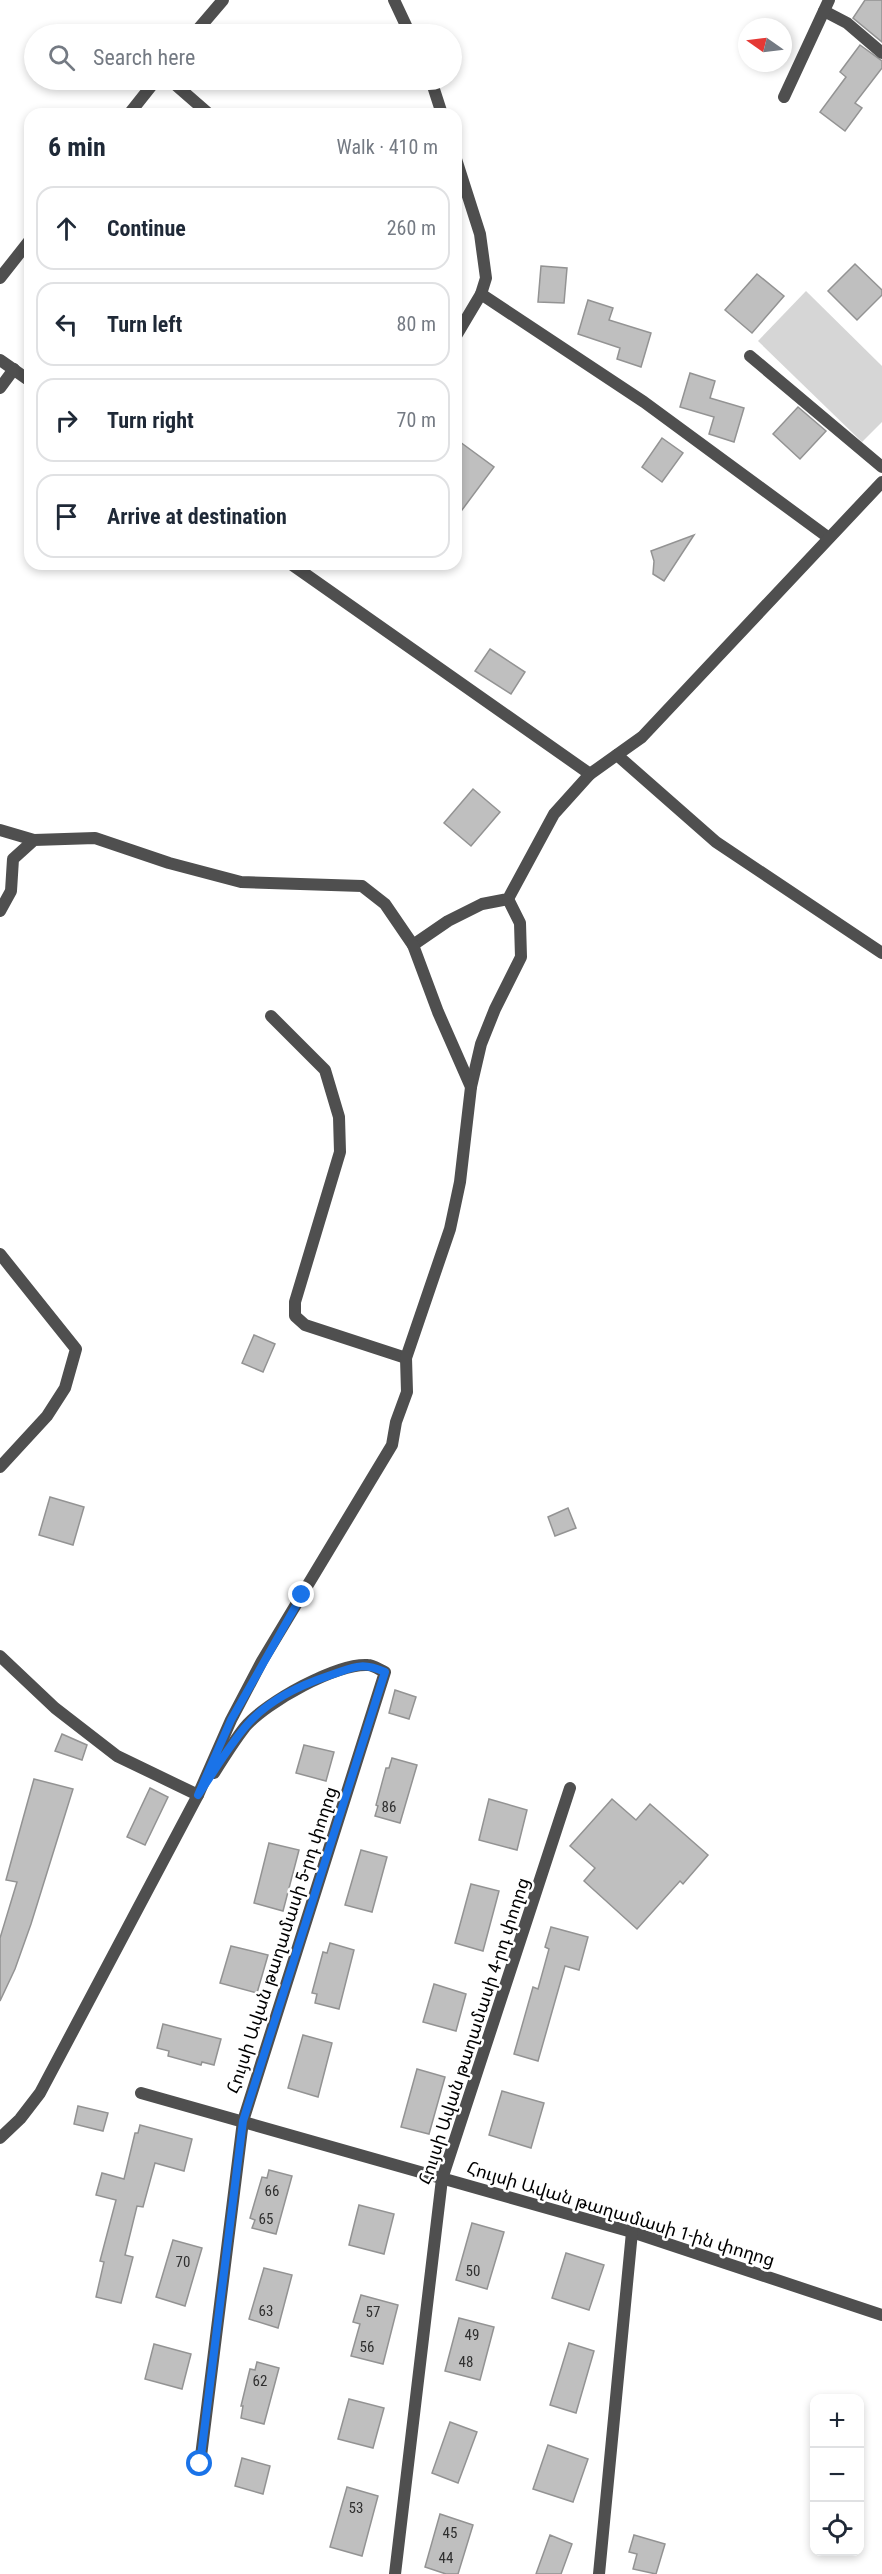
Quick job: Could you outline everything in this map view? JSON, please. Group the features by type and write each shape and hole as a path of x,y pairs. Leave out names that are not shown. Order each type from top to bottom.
{"street":[{"path":"203,24 223,0"},
{"path":"394,0 405,24"},
{"path":"784,97 827,5 882,53"},
{"path":"134,108 148,90"},
{"path":"181,90 201,108"},
{"path":"434,90 440,108"},
{"path":"462,178 480,234 486,278 481,294 462,326"},
{"path":"0,278 24,248"},
{"path":"481,294 644,402 829,538"},
{"path":"750,356 882,467"},
{"path":"0,360 24,376"},
{"path":"0,388 14,369"},
{"path":"508,899 554,814 590,774 642,737 882,482"},
{"path":"303,570 590,774"},
{"path":"617,755 716,842 882,953"},
{"path":"0,831 34,840 95,838 169,863 241,882 362,886 385,904 413,945 438,1012 471,1087"},
{"path":"0,910 11,891 13,859 34,840"},
{"path":"413,945 448,921 482,904 508,899"},
{"path":"0,2138 20,2119 40,2093 198,1795 231,1720 262,1661 392,1445 396,1422 407,1392 406,1358 450,1229 460,1182 471,1087 481,1044 495,1009 522,957 520,923 508,899"},
{"path":"271,1016 325,1070 339,1117 340,1152 295,1302 295,1316 304,1324 406,1358"},
{"path":"0,1254 76,1349 65,1388 46,1416 0,1467"},
{"path":"0,1656 55,1708 117,1756 198,1795"},
{"name":"Հույսի Ավան թաղամասի 5-րդ փողոց","path":"198,1795 246,1725 281,1698 298,1687 345,1670 369,1665 385,1672 243,2121 200,2464"},
{"name":"Հույսի Ավան թաղամասի 4-րդ փողոց","path":"395,2574 442,2179 570,1788"},
{"name":"Հույսի Ավան թաղամասի 1-ին փողոց","path":"141,2093 632,2232 882,2315"},
{"path":"599,2574 632,2232"}],"shaded area":[{"path":"806,291 882,366 882,422 862,442 758,341"}],"building":[{"path":"865,0 882,0 882,42 853,18"},
{"path":"860,45 882,61 882,68 855,103 862,108 845,131 820,112 846,77 840,72"},
{"path":"855,264 882,290 882,295 857,320 828,291"},
{"path":"541,266 567,268 564,303 538,302"},
{"path":"757,274 784,296 752,333 725,310"},
{"path":"588,300 613,308 609,320 651,333 641,367 617,359 620,348 578,334"},
{"path":"690,373 715,381 710,398 744,408 734,442 709,434 714,417 680,407"},
{"path":"798,407 826,431 800,459 773,434"},
{"path":"662,438 683,453 662,482 642,467"},
{"path":"462,443 494,467 462,510"},
{"path":"694,535 664,581 653,574 654,561 651,551"},
{"path":"490,649 525,672 511,694 475,671"},
{"path":"473,789 500,812 471,846 444,823"},
{"path":"254,1335 275,1344 263,1372 242,1363"},
{"path":"50,1497 84,1507 73,1545 39,1535"},
{"path":"568,1508 576,1528 555,1536 548,1517"},
{"path":"395,1690 416,1697 409,1719 389,1713"},
{"path":"62,1734 87,1745 82,1760 55,1751"},
{"path":"304,1745 334,1752 326,1781 296,1773"},
{"path":"392,1758 417,1765 400,1823 375,1816 386,1768 389,1768"},
{"path":"34,1779 73,1789 31,1924 15,1969 0,2001 0,1938 17,1882 6,1880"},
{"path":"150,1788 168,1797 145,1845 127,1837"},
{"path":"489,1799 527,1810 517,1850 479,1840"},
{"path":"612,1799 636,1820 650,1804 708,1855 683,1884 680,1881 637,1929 584,1881 595,1868 570,1846"},
{"path":"269,1843 299,1850 283,1911 254,1903"},
{"path":"361,1850 387,1857 372,1912 345,1905"},
{"path":"471,1884 499,1891 483,1951 455,1943"},
{"path":"551,1927 588,1937 579,1970 565,1966 538,2061 514,2054 533,1987 538,1989 549,1949 545,1947"},
{"path":"330,1943 354,1950 339,2009 315,2003 317,1994 312,1993 323,1952 327,1953"},
{"path":"231,1946 268,1955 257,1993 220,1983"},
{"path":"434,1984 466,1994 456,2031 423,2022"},
{"path":"163,2024 221,2039 214,2065 202,2062 201,2065 168,2056 169,2051 157,2048"},
{"path":"303,2035 332,2043 318,2097 288,2088"},
{"path":"417,2069 445,2077 429,2134 401,2127"},
{"path":"502,2091 544,2103 531,2148 489,2135"},
{"path":"78,2106 108,2113 103,2131 74,2124"},
{"path":"140,2125 192,2139 184,2171 155,2163 143,2207 137,2206 125,2255 133,2257 121,2303 96,2297 104,2262 100,2261 116,2200 96,2195 102,2173 124,2179 135,2133 138,2133"},
{"path":"269,2170 292,2176 276,2234 252,2228 255,2220 250,2218 262,2177 267,2178"},
{"path":"359,2205 394,2214 384,2254 349,2245"},
{"path":"472,2223 504,2232 487,2289 456,2280"},
{"path":"173,2240 202,2248 185,2306 156,2297"},
{"path":"566,2253 604,2265 589,2310 552,2298"},
{"path":"264,2268 292,2275 278,2328 249,2319"},
{"path":"361,2295 398,2305 383,2364 351,2356 360,2324 353,2322"},
{"path":"459,2318 494,2327 480,2380 445,2371"},
{"path":"569,2343 594,2351 576,2413 550,2405"},
{"path":"154,2344 191,2354 182,2389 145,2379"},
{"path":"257,2362 279,2368 264,2424 241,2418 243,2406 241,2406 250,2369 255,2370"},
{"path":"349,2399 384,2408 373,2448 338,2439"},
{"path":"450,2422 477,2432 458,2483 432,2473"},
{"path":"548,2445 588,2459 573,2502 533,2489"},
{"path":"242,2458 270,2466 263,2494 235,2486"},
{"path":"347,2487 378,2496 362,2556 330,2547"},
{"path":"440,2514 473,2525 458,2574 446,2574 425,2567"},
{"path":"550,2535 572,2544 561,2574 536,2574"},
{"path":"634,2535 665,2544 656,2574 633,2569 637,2554 629,2552"}],"route":[{"path":"200,2464 243,2121 385,1672 369,1665 345,1670 298,1687 281,1698 246,1725 198,1795 231,1720 262,1661 302,1595"}]}
